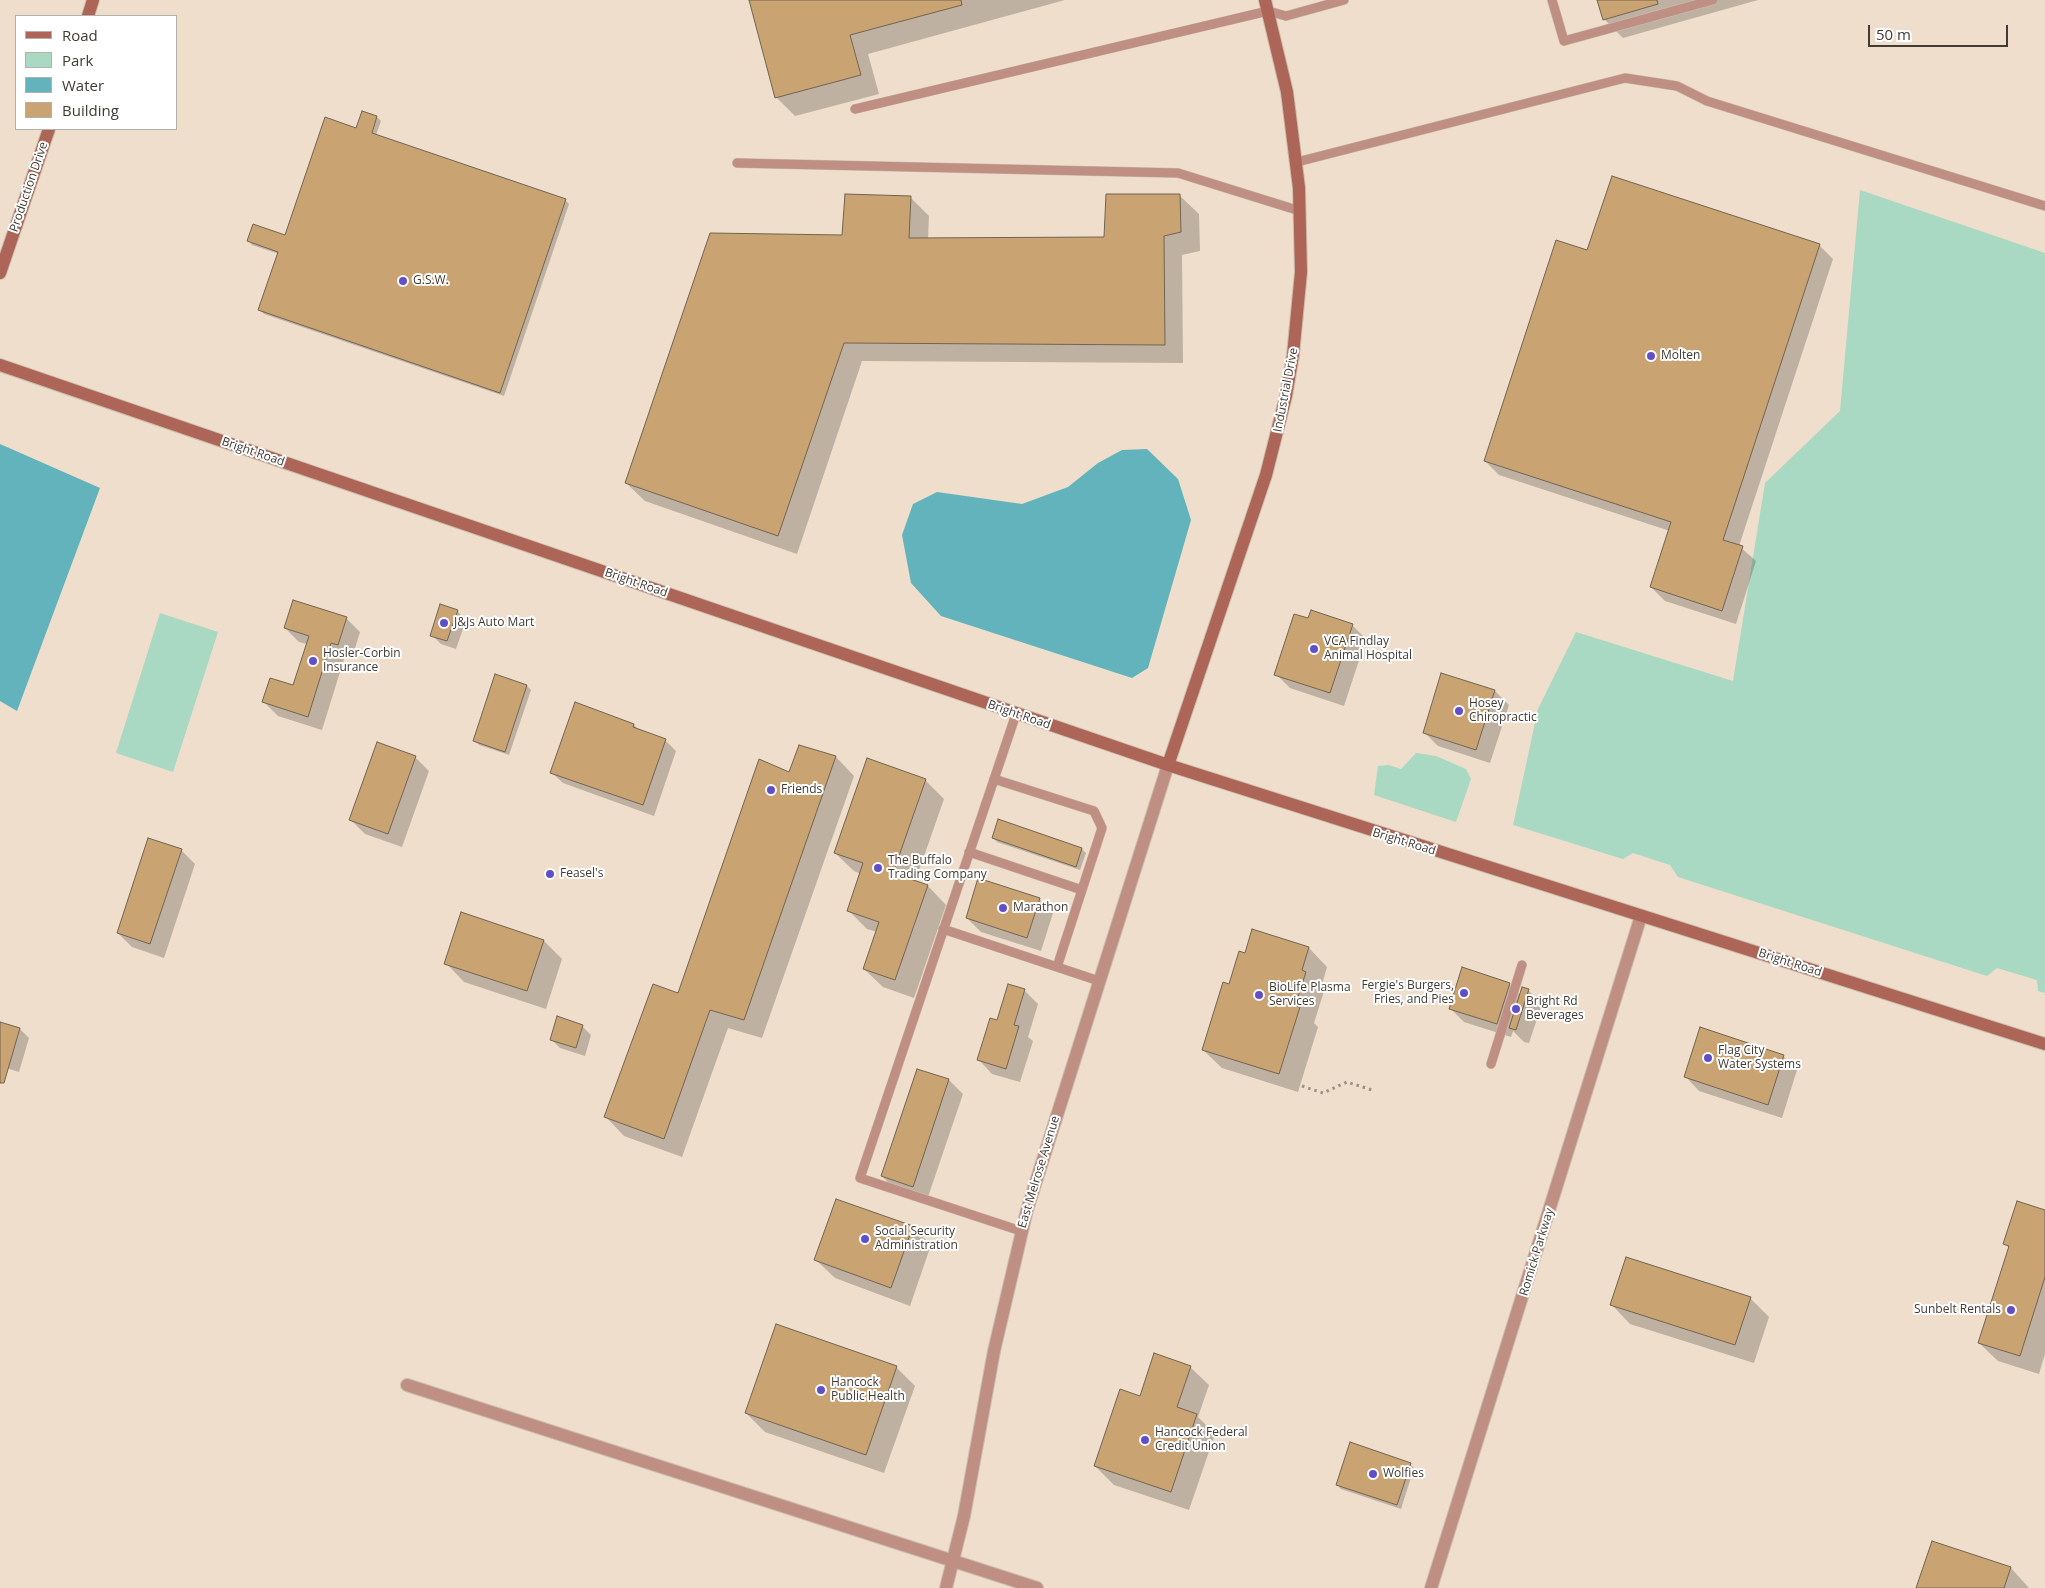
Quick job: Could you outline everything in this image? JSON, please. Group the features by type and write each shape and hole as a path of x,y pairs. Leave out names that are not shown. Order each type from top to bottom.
{"main road":[{"path":"88,15 94,0"},
{"name":"Industrial Drive","path":"1168,765 1277,437 1286,396 1298,313 1301,272 1297,162 1287,92 1267,6"},
{"name":"Production Drive","path":"0,273 49,130"},
{"name":"Bright Road","path":"0,365 1168,765 2045,1044"}],"street":[{"name":"East Melrose Avenue","path":"946,1588 964,1516 994,1351 1021,1231 1168,765"},
{"name":"Romick Parkway","path":"1431,1588 1641,916"},
{"path":"407,1385 1037,1588"}],"lane":[{"path":"855,108 1267,6 1286,16 1344,0"},
{"path":"1552,0 1564,41 1713,0"},
{"path":"1297,162 1625,78 1677,86 1707,101 2045,206"},
{"path":"737,163 1178,173 1300,210"},
{"path":"1016,714 860,1178 1021,1231"},
{"path":"994,779 1094,811 1102,828 1056,967"},
{"path":"969,852 1082,890"},
{"path":"943,929 1099,981"},
{"path":"1491,1064 1522,965"}],"path":[{"path":"1302,1086 1323,1093 1347,1082 1372,1090"}],"green space":[{"path":"1860,190 2045,253 2045,993 2038,991 2037,980 1997,968 1987,976 1678,877 1670,865 1633,853 1623,859 1513,825 1538,709 1576,632 1733,681 1765,483 1840,411"},
{"path":"160,613 218,632 173,772 116,753"},
{"path":"1416,753 1436,756 1466,769 1471,779 1456,822 1374,795 1378,766 1389,765 1401,769"}],"water":[{"path":"0,444 100,488 17,711 0,701"},
{"path":"1147,449 1178,479 1191,520 1148,668 1132,678 941,616 911,583 902,535 913,504 937,492 1022,504 1068,487 1098,463 1122,450"}],"building":[{"path":"749,0 961,0 962,5 850,35 861,75 775,98"},
{"path":"1597,0 1657,0 1658,4 1603,20"},
{"name":"G.S.W.","path":"362,111 377,116 372,133 566,199 500,393 258,310 278,252 247,241 253,224 285,235 325,117 356,128"},
{"name":"Molten","path":"1612,176 1820,244 1723,540 1743,546 1722,611 1650,587 1671,522 1484,461 1556,240 1587,250"},
{"path":"845,194 911,196 909,238 1104,237 1106,194 1180,194 1181,232 1164,236 1165,345 844,343 778,536 625,483 710,233 842,235"},
{"name":"Hosler-Corbin Insurance","path":"293,600 347,617 338,645 331,643 308,717 262,702 270,678 293,685 309,636 284,628"},
{"name":"J&Js Auto Mart","path":"440,604 458,610 447,641 430,636"},
{"name":"VCA Findlay Animal Hospital","path":"1311,610 1353,624 1330,693 1274,675 1294,614 1308,618"},
{"name":"Hosey Chiropractic","path":"1441,673 1495,690 1476,750 1423,733"},
{"path":"495,674 527,685 505,752 473,741"},
{"path":"575,702 634,724 633,727 666,739 643,805 550,773"},
{"path":"377,742 416,756 388,834 349,820"},
{"path":"799,745 836,756 744,1020 710,1010 664,1139 604,1117 653,984 678,993 759,759 789,772"},
{"name":"The Buffalo Trading Company","path":"867,758 926,779 893,873 928,885 895,980 863,969 879,922 847,911 863,863 834,853"},
{"name":"Marathon","path":"998,819 1082,848 1076,867 992,838"},
{"path":"148,838 182,849 150,944 117,933"},
{"name":"Marathon","path":"978,878 1040,898 1027,938 966,918"},
{"path":"461,912 544,940 527,991 444,964"},
{"name":"BioLife Plasma Services","path":"1252,929 1309,947 1302,970 1306,972 1295,1006 1300,1007 1279,1074 1202,1050 1223,982 1229,984 1239,951 1245,953"},
{"path":"1462,967 1510,983 1497,1024 1449,1009"},
{"path":"1008,984 1025,989 1014,1025 1019,1026 1006,1069 977,1060 990,1018 997,1020"},
{"path":"1522,987 1529,989 1516,1030 1509,1028"},
{"path":"557,1016 583,1025 576,1048 550,1040"},
{"path":"0,1022 20,1028 4,1083 0,1083"},
{"path":"1700,1027 1784,1055 1768,1105 1684,1077"},
{"path":"917,1069 949,1079 913,1187 881,1176"},
{"name":"Social Security Administration","path":"836,1199 913,1226 891,1288 814,1260"},
{"name":"Sunbelt Rentals","path":"2017,1201 2045,1210 2045,1277 2020,1356 1978,1343 2009,1246 2003,1244"},
{"path":"1626,1257 1751,1297 1735,1345 1610,1305"},
{"name":"Hancock Public Health","path":"776,1324 897,1366 866,1455 745,1413"},
{"name":"Hancock Federal Credit Union","path":"1154,1353 1191,1366 1177,1407 1197,1414 1171,1492 1094,1466 1120,1389 1140,1396"},
{"name":"Wolfies","path":"1350,1442 1411,1463 1397,1505 1336,1485"},
{"path":"1932,1541 2011,1567 2004,1588 1916,1588"}],"place":[{"name":"G.S.W.","path":"403,281"},
{"name":"Molten","path":"1651,356"},
{"name":"J&Js Auto Mart","path":"444,623"},
{"name":"VCA Findlay Animal Hospital","path":"1314,649"},
{"name":"Hosler-Corbin Insurance","path":"313,661"},
{"name":"Hosey Chiropractic","path":"1459,711"},
{"name":"Friends","path":"771,790"},
{"name":"The Buffalo Trading Company","path":"878,868"},
{"name":"Feasel's","path":"550,874"},
{"name":"Marathon","path":"1003,908"},
{"name":"Fergie's Burgers, Fries, and Pies","path":"1464,993"},
{"name":"BioLife Plasma Services","path":"1259,995"},
{"name":"Bright Rd Beverages","path":"1516,1009"},
{"name":"Flag City Water Systems","path":"1708,1058"},
{"name":"Social Security Administration","path":"865,1239"},
{"name":"Sunbelt Rentals","path":"2011,1310"},
{"name":"Hancock Public Health","path":"821,1390"},
{"name":"Hancock Federal Credit Union","path":"1145,1440"},
{"name":"Wolfies","path":"1373,1474"}]}
